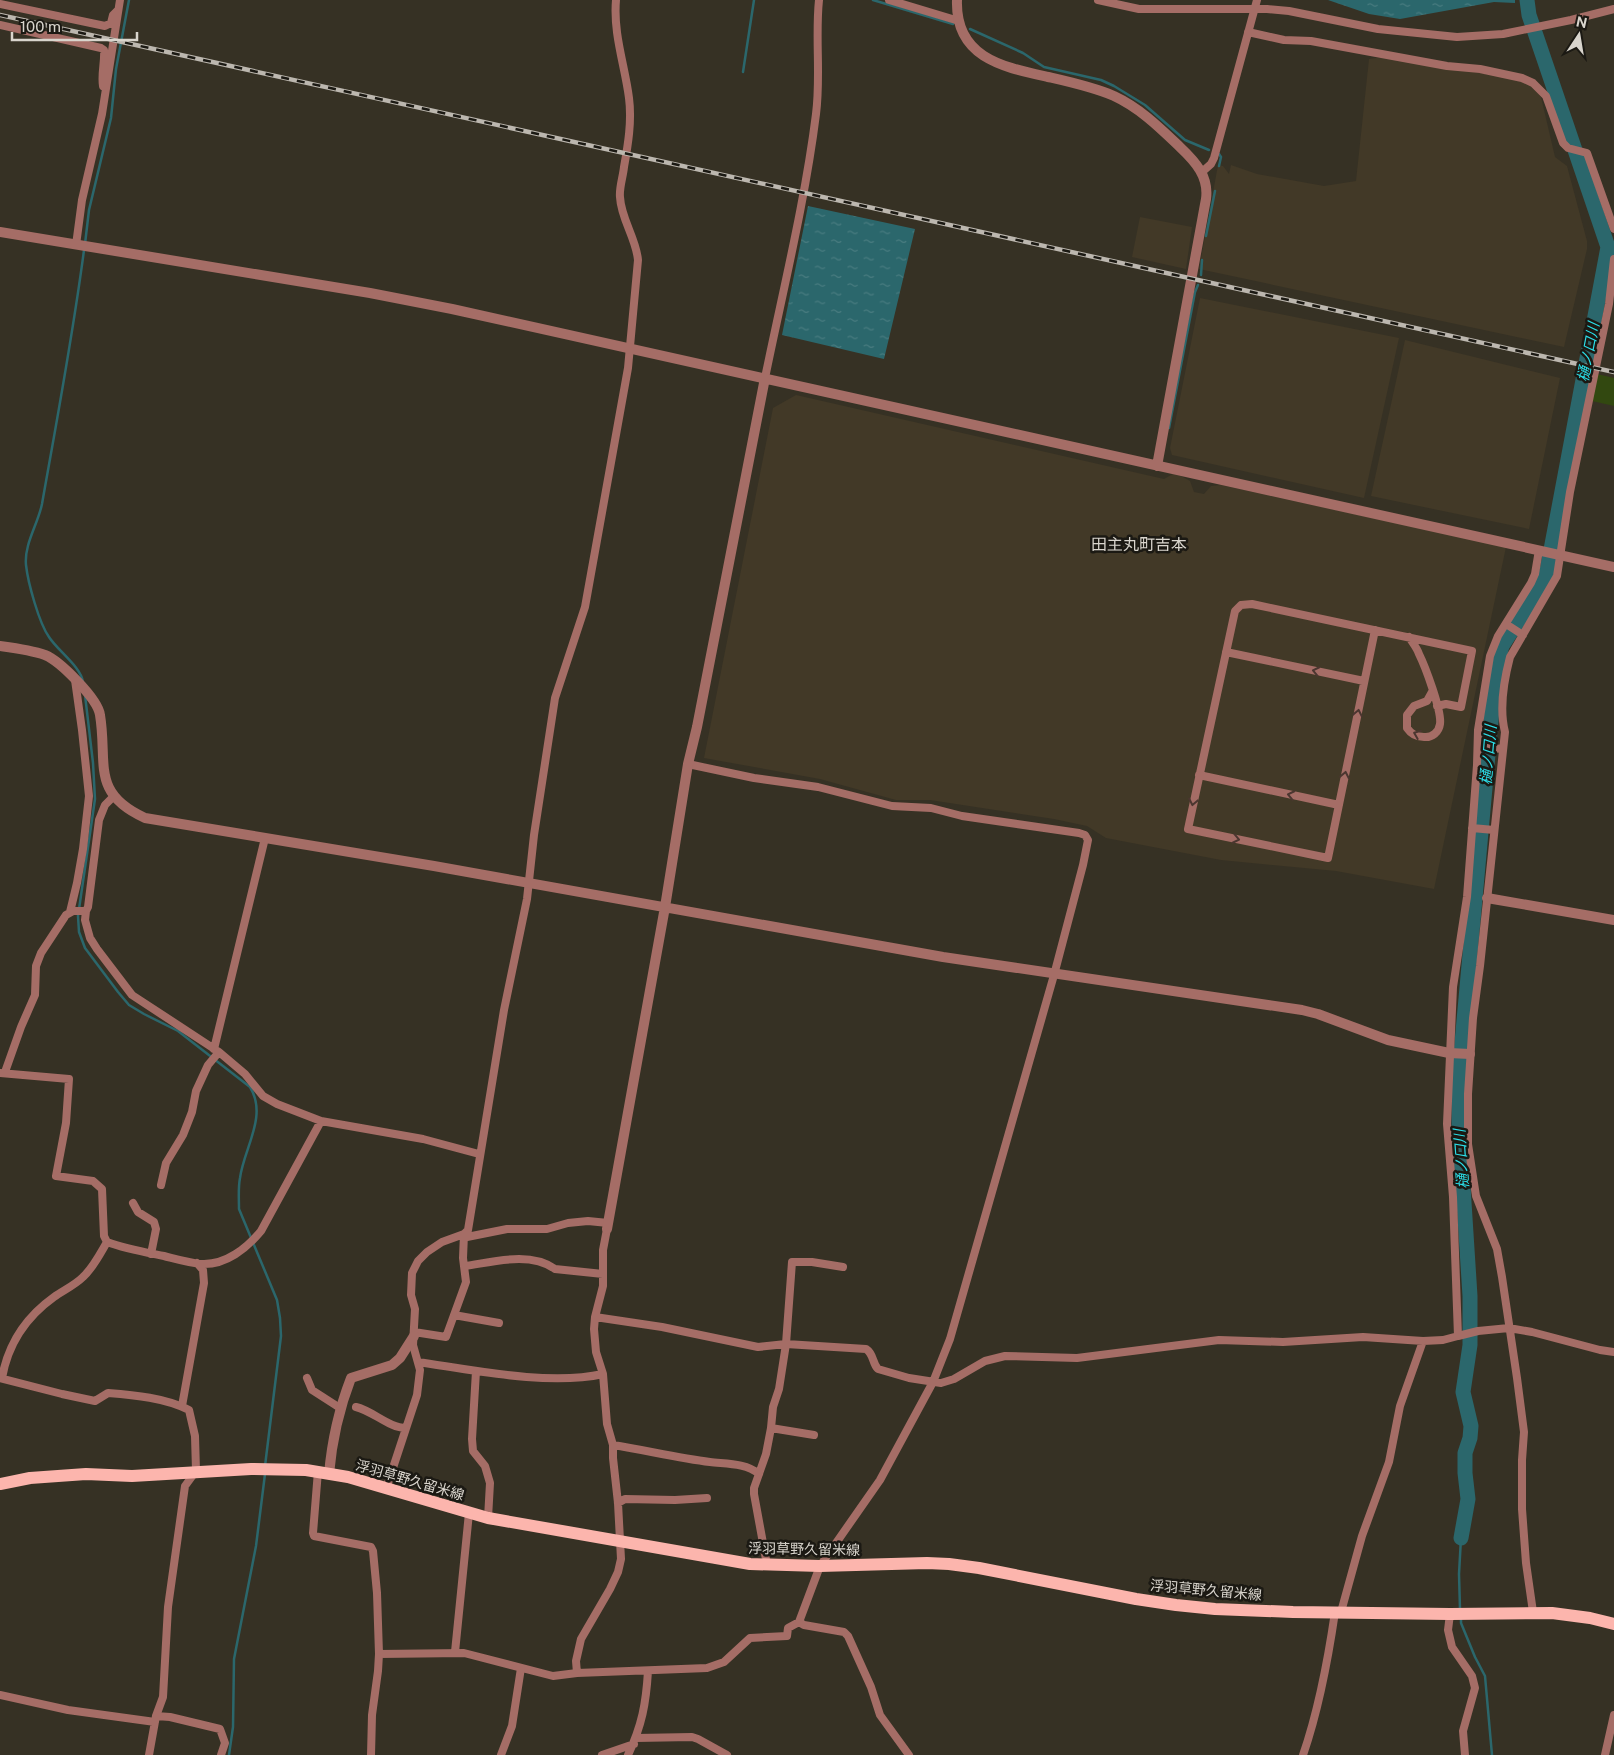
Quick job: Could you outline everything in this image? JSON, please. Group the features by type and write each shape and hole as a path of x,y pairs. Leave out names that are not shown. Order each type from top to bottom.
{"main road":[{"name":"浮羽草野久留米線","path":"0,1484 40,1477 86,1474 132,1476 196,1471 288,1469 324,1473 488,1518 731,1561 767,1565 820,1566 948,1564 979,1568 1176,1605 1252,1611 1451,1614 1532,1612 1572,1615 1614,1624"}],"street":[{"path":"77,245 82,200 102,114 120,0"},
{"path":"386,1489 417,1395 420,1370 413,1345 415,1309 410,1295 412,1273 418,1261 427,1252 442,1242 464,1234 468,1230 504,1010 527,898 534,835 555,698 585,607 628,368 638,260 637,249 622,210 620,197 627,154 630,113 629,97 615,19 616,0"},
{"path":"577,1673 576,1661 581,1639 618,1572 621,1559 613,1444 607,1424 603,1374 596,1352 595,1317 603,1286 603,1250 688,764 803,193 813,134 817,92 819,0"},
{"path":"890,0 959,21"},
{"path":"957,0 962,32 970,43 988,59 1009,68 1094,89 1128,103 1155,123 1185,152 1202,172 1206,180 1206,199 1157,466"},
{"path":"1098,0 1139,9 1246,8 1255,6 1378,29 1421,35 1457,37 1503,34 1614,9"},
{"path":"0,4 105,26 110,23 113,15 118,10"},
{"path":"1202,172 1211,164 1214,158 1255,6"},
{"path":"0,25 104,50 102,78 104,97"},
{"path":"1248,32 1284,40 1311,41 1447,66 1480,69 1522,78 1533,83 1546,96 1563,143 1568,148 1587,153 1614,229"},
{"path":"0,232 415,301 1614,567"},
{"path":"1532,1612 1522,1509 1524,1432 1502,1277 1496,1249 1476,1196 1468,1144 1469,1054 1488,898 1501,749 1505,732 1502,723 1507,667 1521,633 1552,586 1558,570 1570,492 1609,304 1614,259"},
{"path":"1461,1336 1454,1198 1447,1124 1453,987 1467,897 1474,828 1480,748 1478,730 1490,656 1535,574 1541,550"},
{"path":"1375,630 1328,858 1188,829 1234,611 1241,605 1252,604 1409,637 1472,651 1461,707 1446,704 1437,706"},
{"path":"1507,624 1521,633"},
{"path":"1409,637 1419,653 1437,706 1440,724 1434,734 1428,737 1412,734 1408,730 1406,722 1409,712 1418,704 1427,701 1432,692"},
{"path":"0,646 46,656 54,660 89,694 97,704 100,715 103,770 107,784 121,804 145,818 529,883 942,957 1302,1010 1388,1040 1451,1053 1469,1054"},
{"path":"1226,652 1364,681"},
{"path":"77,682 88,796 81,857 71,911 41,954 36,966 35,995 3,1072 69,1079 66,1123 56,1176 92,1181 102,1189 104,1236 107,1242 126,1249 202,1264 220,1261 237,1254 251,1243 261,1231 321,1121"},
{"path":"1480,748 1501,749"},
{"path":"379,1654 454,1652 553,1676 577,1673 707,1668 724,1662 750,1638 787,1636 788,1628 799,1622 820,1566 880,1480 933,1382 950,1339 1054,975 1088,840 1085,835 962,816 932,808 892,806 818,787 754,778 688,764"},
{"path":"1199,776 1339,805"},
{"path":"114,796 105,805 99,820 85,920 90,938 132,995 216,1052 245,1074 263,1096 277,1104 321,1121 423,1139 480,1154"},
{"path":"1474,828 1493,830"},
{"path":"160,1185 166,1163 183,1135 192,1112 196,1091 216,1052 265,838"},
{"path":"1488,898 1614,920"},
{"path":"71,911 85,911"},
{"path":"133,1203 138,1212 154,1222 156,1230 151,1254"},
{"path":"464,1234 467,1237 507,1229 547,1229 588,1221 607,1226"},
{"path":"414,1334 446,1337 466,1282 463,1258 464,1234"},
{"path":"107,1242 90,1270 82,1279 43,1306 26,1322 9,1353 1,1378 95,1401 108,1392 143,1397 182,1406 189,1410 196,1447 196,1471 186,1486 168,1607 163,1697 156,1719 149,1755"},
{"path":"465,1266 526,1259 550,1265 555,1269 603,1274"},
{"path":"767,1565 754,1494 766,1454 773,1407 779,1389 786,1344 792,1262 812,1262 843,1267"},
{"path":"182,1406 204,1283 203,1270 197,1263"},
{"path":"454,1315 499,1323"},
{"path":"595,1317 662,1327 758,1347 786,1344 866,1350 870,1352 878,1369 908,1378 941,1383 954,1379 985,1361 1005,1356 1077,1358 1219,1340 1283,1342 1363,1337 1424,1342 1443,1340 1478,1331 1509,1328 1614,1352"},
{"path":"371,1755 372,1715 379,1654 373,1551 371,1547 314,1536 313,1533 324,1473 331,1456 340,1408 351,1378 392,1365 400,1358 414,1334"},
{"path":"1303,1755 1312,1728 1338,1612 1362,1536 1389,1462 1400,1406 1424,1342"},
{"path":"418,1362 524,1376 575,1379 603,1374"},
{"path":"476,1371 473,1451 485,1466 490,1483 488,1518"},
{"path":"307,1378 312,1390 340,1408"},
{"path":"356,1407 381,1417 398,1428 406,1428"},
{"path":"771,1428 814,1435"},
{"path":"613,1444 710,1462 730,1463 754,1469 759,1474"},
{"path":"618,1503 624,1499 674,1500 707,1498"},
{"path":"454,1652 469,1513"},
{"path":"1451,1614 1448,1630 1452,1647 1472,1676 1476,1688 1463,1731 1465,1755"},
{"path":"799,1622 804,1625 844,1632 871,1687 880,1715 909,1755"},
{"path":"501,1755 512,1726 521,1668"},
{"path":"628,1755 635,1741 645,1710 648,1671"},
{"path":"0,1695 68,1710 156,1719 170,1717 220,1730 225,1743 221,1755"},
{"path":"1605,1755 1614,1714"},
{"path":"602,1755 616,1751 635,1741 692,1737 727,1755"}],"shaded area":[{"path":"1382,57 1510,78 1531,85 1541,97 1555,157 1567,166 1587,241 1587,249 1564,347 1199,269 1218,165 1223,166 1229,174 1231,165 1257,174 1324,186 1356,181 1369,59"},
{"path":"1140,217 1192,227 1186,269 1132,257"},
{"path":"1200,298 1399,338 1364,498 1172,455 1170,448"},
{"path":"1405,340 1560,378 1529,529 1371,496"},
{"path":"796,395 1164,479 1173,474 1190,481 1194,492 1204,494 1211,486 1221,485 1506,547 1434,889 1336,871 1221,860 1106,838 1087,826 1054,819 930,800 896,800 820,779 704,758 773,408"}],"green space":[{"path":"1597,374 1614,378 1614,406 1592,401"}],"water":[{"path":"1328,0 1515,0 1515,3 1494,2 1400,19 1369,14"},
{"path":"808,206 915,229 884,359 782,335"}],"waterway":[{"path":"85,244 89,210 111,118 116,69 129,0"},
{"path":"743,72 754,0"},
{"path":"873,0 953,24"},
{"name":"樋ノ口川","path":"1461,1538 1468,1499 1465,1453 1470,1438 1471,1426 1463,1392 1470,1345 1470,1296 1459,1124 1459,1076 1494,688 1502,646 1540,587 1547,571 1608,247 1529,15 1527,0"},
{"path":"970,29 1023,53 1044,67 1101,80 1114,86 1145,105 1185,140 1209,150"},
{"path":"1219,154 1221,157 1219,166"},
{"path":"1206,236 1215,191"},
{"path":"83,682 74,665 45,631 27,573 26,557 42,504 70,345 84,250"},
{"path":"1201,275 1202,260"},
{"path":"1169,428 1195,292 1198,285"},
{"path":"85,695 95,799 78,916 79,932 85,948 129,1005 178,1031 250,1087 255,1098 257,1109 256,1121 242,1167 239,1209 277,1300 281,1336 265,1466"},
{"path":"229,1755 233,1727 234,1659 256,1546 265,1474"},
{"path":"1460,1609 1461,1538"},
{"path":"1461,1617 1461,1623 1485,1676 1492,1755"}],"railway":[{"path":"0,15 1614,372"}],"district":[{"name":"田主丸町吉本","path":"1139,544"}]}
